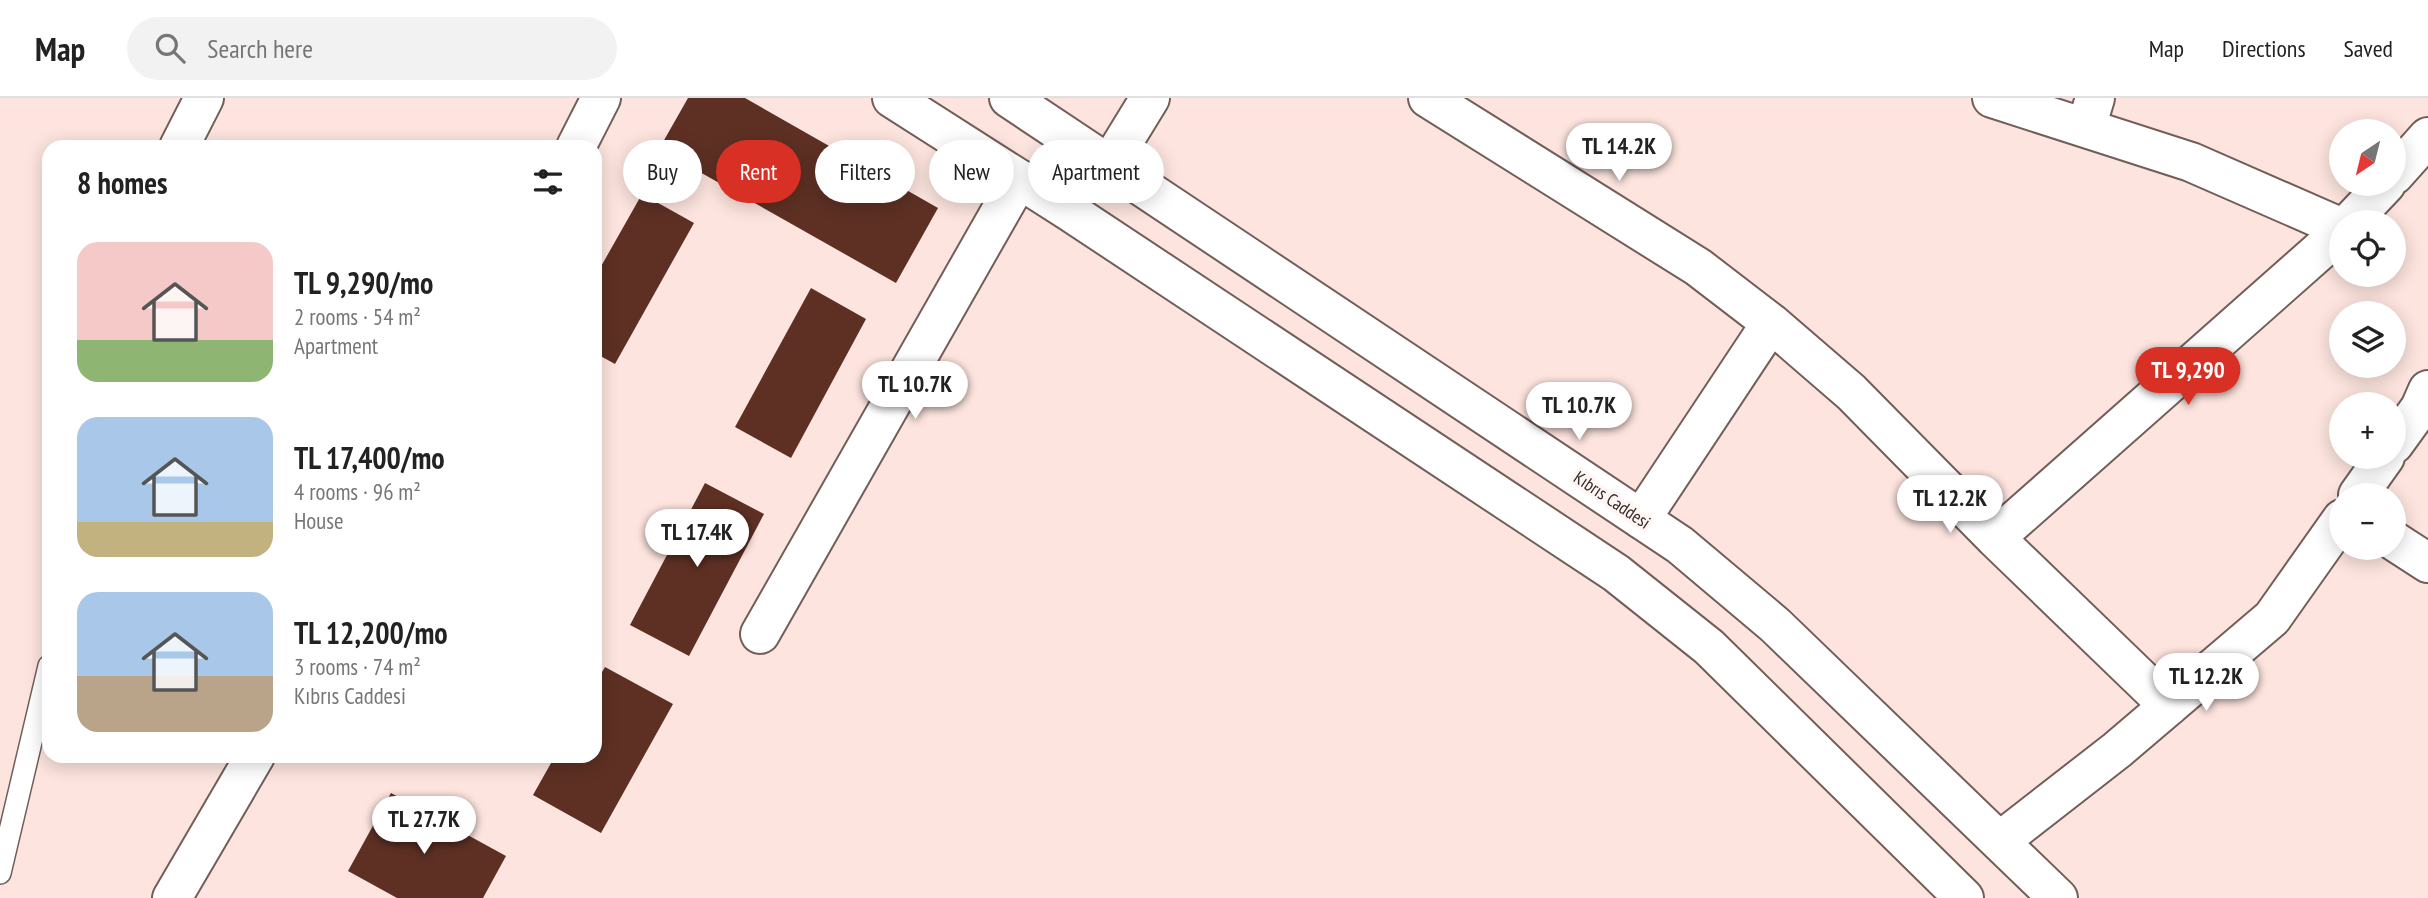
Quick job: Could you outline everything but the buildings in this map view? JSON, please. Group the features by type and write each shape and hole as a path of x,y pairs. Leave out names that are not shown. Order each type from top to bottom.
{"street":[{"path":"183,140 204,98"},
{"path":"580,140 601,98"},
{"path":"892,98 1616,573 1709,647 1964,898"},
{"name":"Kıbrıs Caddesi","path":"1009,98 1071,140"},
{"path":"1124,140 1150,98"},
{"path":"1428,98 1698,267 1771,323 1851,392 1995,538 2169,706"},
{"path":"1992,98 2091,113 2191,162 2329,223"},
{"path":"2363,210 2410,165"},
{"path":"760,634 1019,179"},
{"name":"Kıbrıs Caddesi","path":"1164,202 1680,545 1775,625 2058,898"},
{"path":"1995,538 2329,241"},
{"path":"1641,519 1771,323"},
{"path":"2406,427 2420,408 2428,390"},
{"path":"2000,841 2117,750 2272,618 2329,537"},
{"path":"2406,549 2428,563"},
{"path":"172,898 251,763"}],"lane":[{"path":"0,873 42,696"}]}
